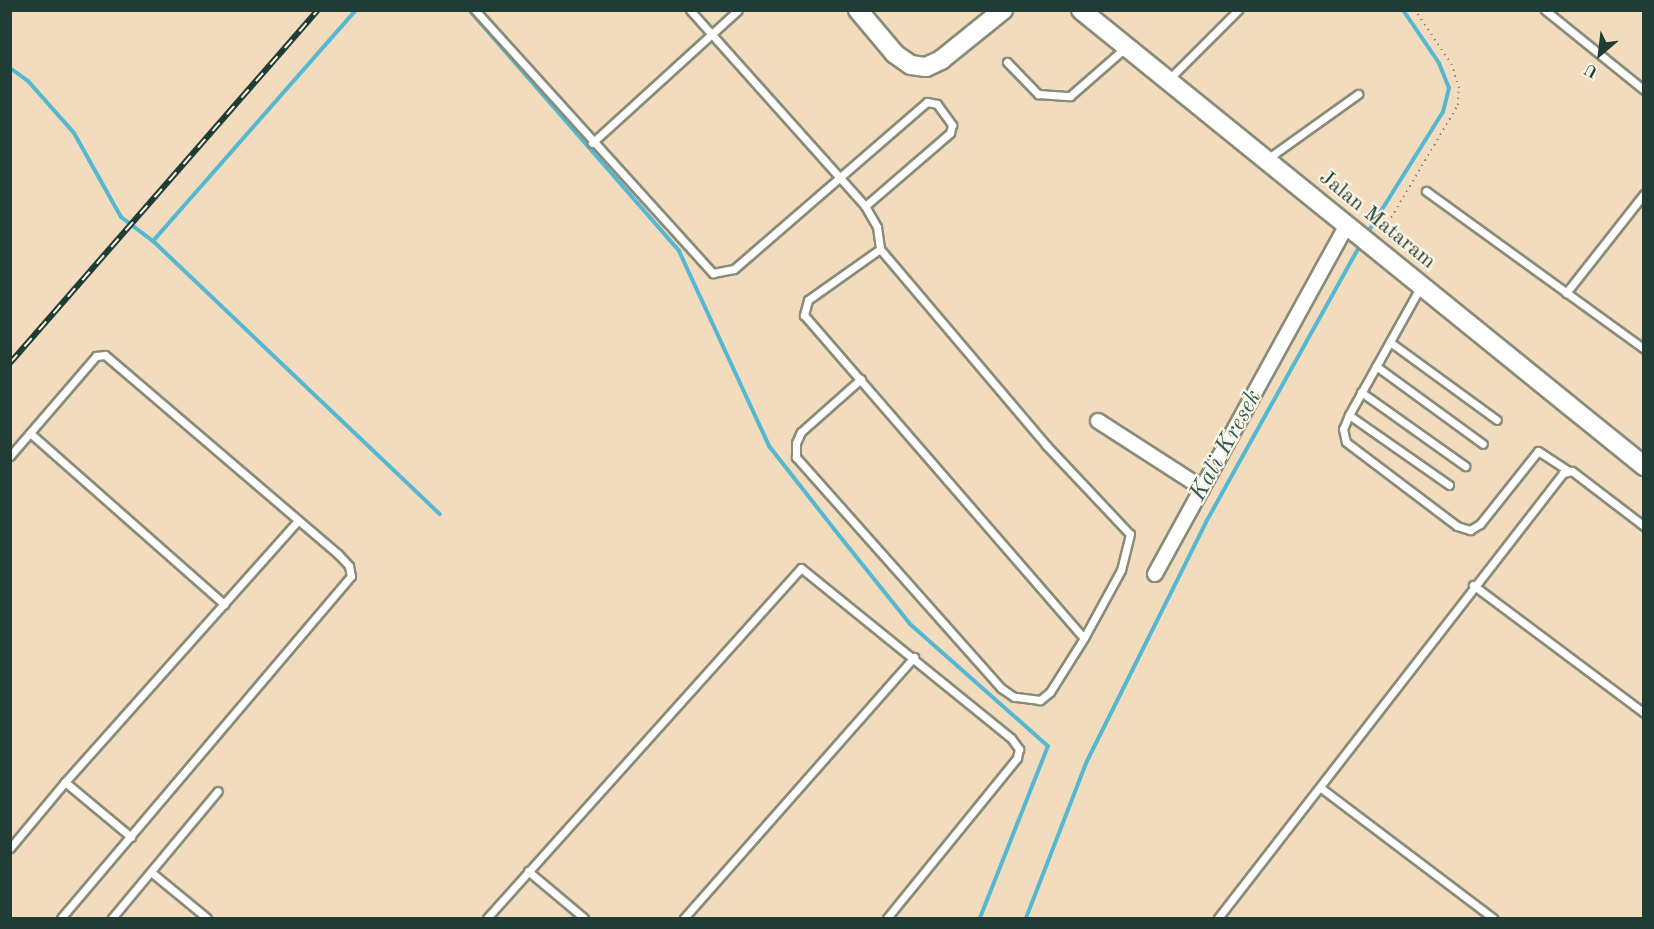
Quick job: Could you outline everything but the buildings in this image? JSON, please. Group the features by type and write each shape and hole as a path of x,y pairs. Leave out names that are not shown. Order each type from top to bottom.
{"main road":[{"path":"858,10 895,54 911,64 926,67 941,60 1003,10"},
{"name":"Jalan Mataram","path":"1081,10 1644,466"}],"street":[{"path":"1155,574 1348,228"},
{"path":"1098,421 1202,488"}],"lane":[{"path":"475,10 592,143 713,273 734,269 927,102 937,104 952,125 950,133 865,206"},
{"path":"690,10 865,206 877,228 880,249 1046,445 1130,534 1121,570 1084,638 1050,692 1040,700 1014,697 1001,688 796,457 795,443 801,432 861,379"},
{"path":"592,143 738,10"},
{"path":"1167,81 1238,10"},
{"path":"1545,10 1644,90"},
{"path":"1008,62 1038,94 1070,96 1126,47"},
{"path":"1265,161 1358,94"},
{"path":"1426,191 1644,349"},
{"path":"1566,293 1644,194"},
{"path":"880,249 808,300 804,308 807,320 861,379 1084,638"},
{"path":"1420,286 1349,415 1343,429 1346,442 1457,526 1470,530 1480,524 1538,451 1644,526"},
{"path":"1390,342 1497,420"},
{"path":"10,456 96,356 105,355 297,522 338,554 351,576 61,918"},
{"path":"1376,366 1483,444"},
{"path":"1361,392 1465,466"},
{"path":"1349,415 1449,485"},
{"path":"30,433 224,604"},
{"path":"1218,918 1321,788 1473,585 1567,470"},
{"path":"10,848 65,782 297,522"},
{"path":"486,918 798,569 809,571 914,657 1011,738 1019,753 887,918"},
{"path":"1473,585 1644,713"},
{"path":"684,918 914,657"},
{"path":"65,782 131,837"},
{"path":"1321,788 1493,918"},
{"path":"112,918 218,791"},
{"path":"528,871 584,918"},
{"path":"151,872 207,918"}],"path":[{"path":"1373,248 1393,211 1436,149 1458,105 1459,88 1452,65 1415,10"}],"waterway":[{"path":"10,68 28,81 74,133 121,217 153,241 356,10"},
{"path":"469,10 679,251 769,446 834,529 910,624 1048,746 980,918"},
{"name":"Kali Kresek","path":"1366,235 1443,112 1449,88 1439,63 1403,10"},
{"path":"153,241 440,514"},
{"name":"Kali Kresek","path":"1026,918 1087,761 1206,522 1361,244"}],"railway":[{"path":"10,363 318,10"}]}
